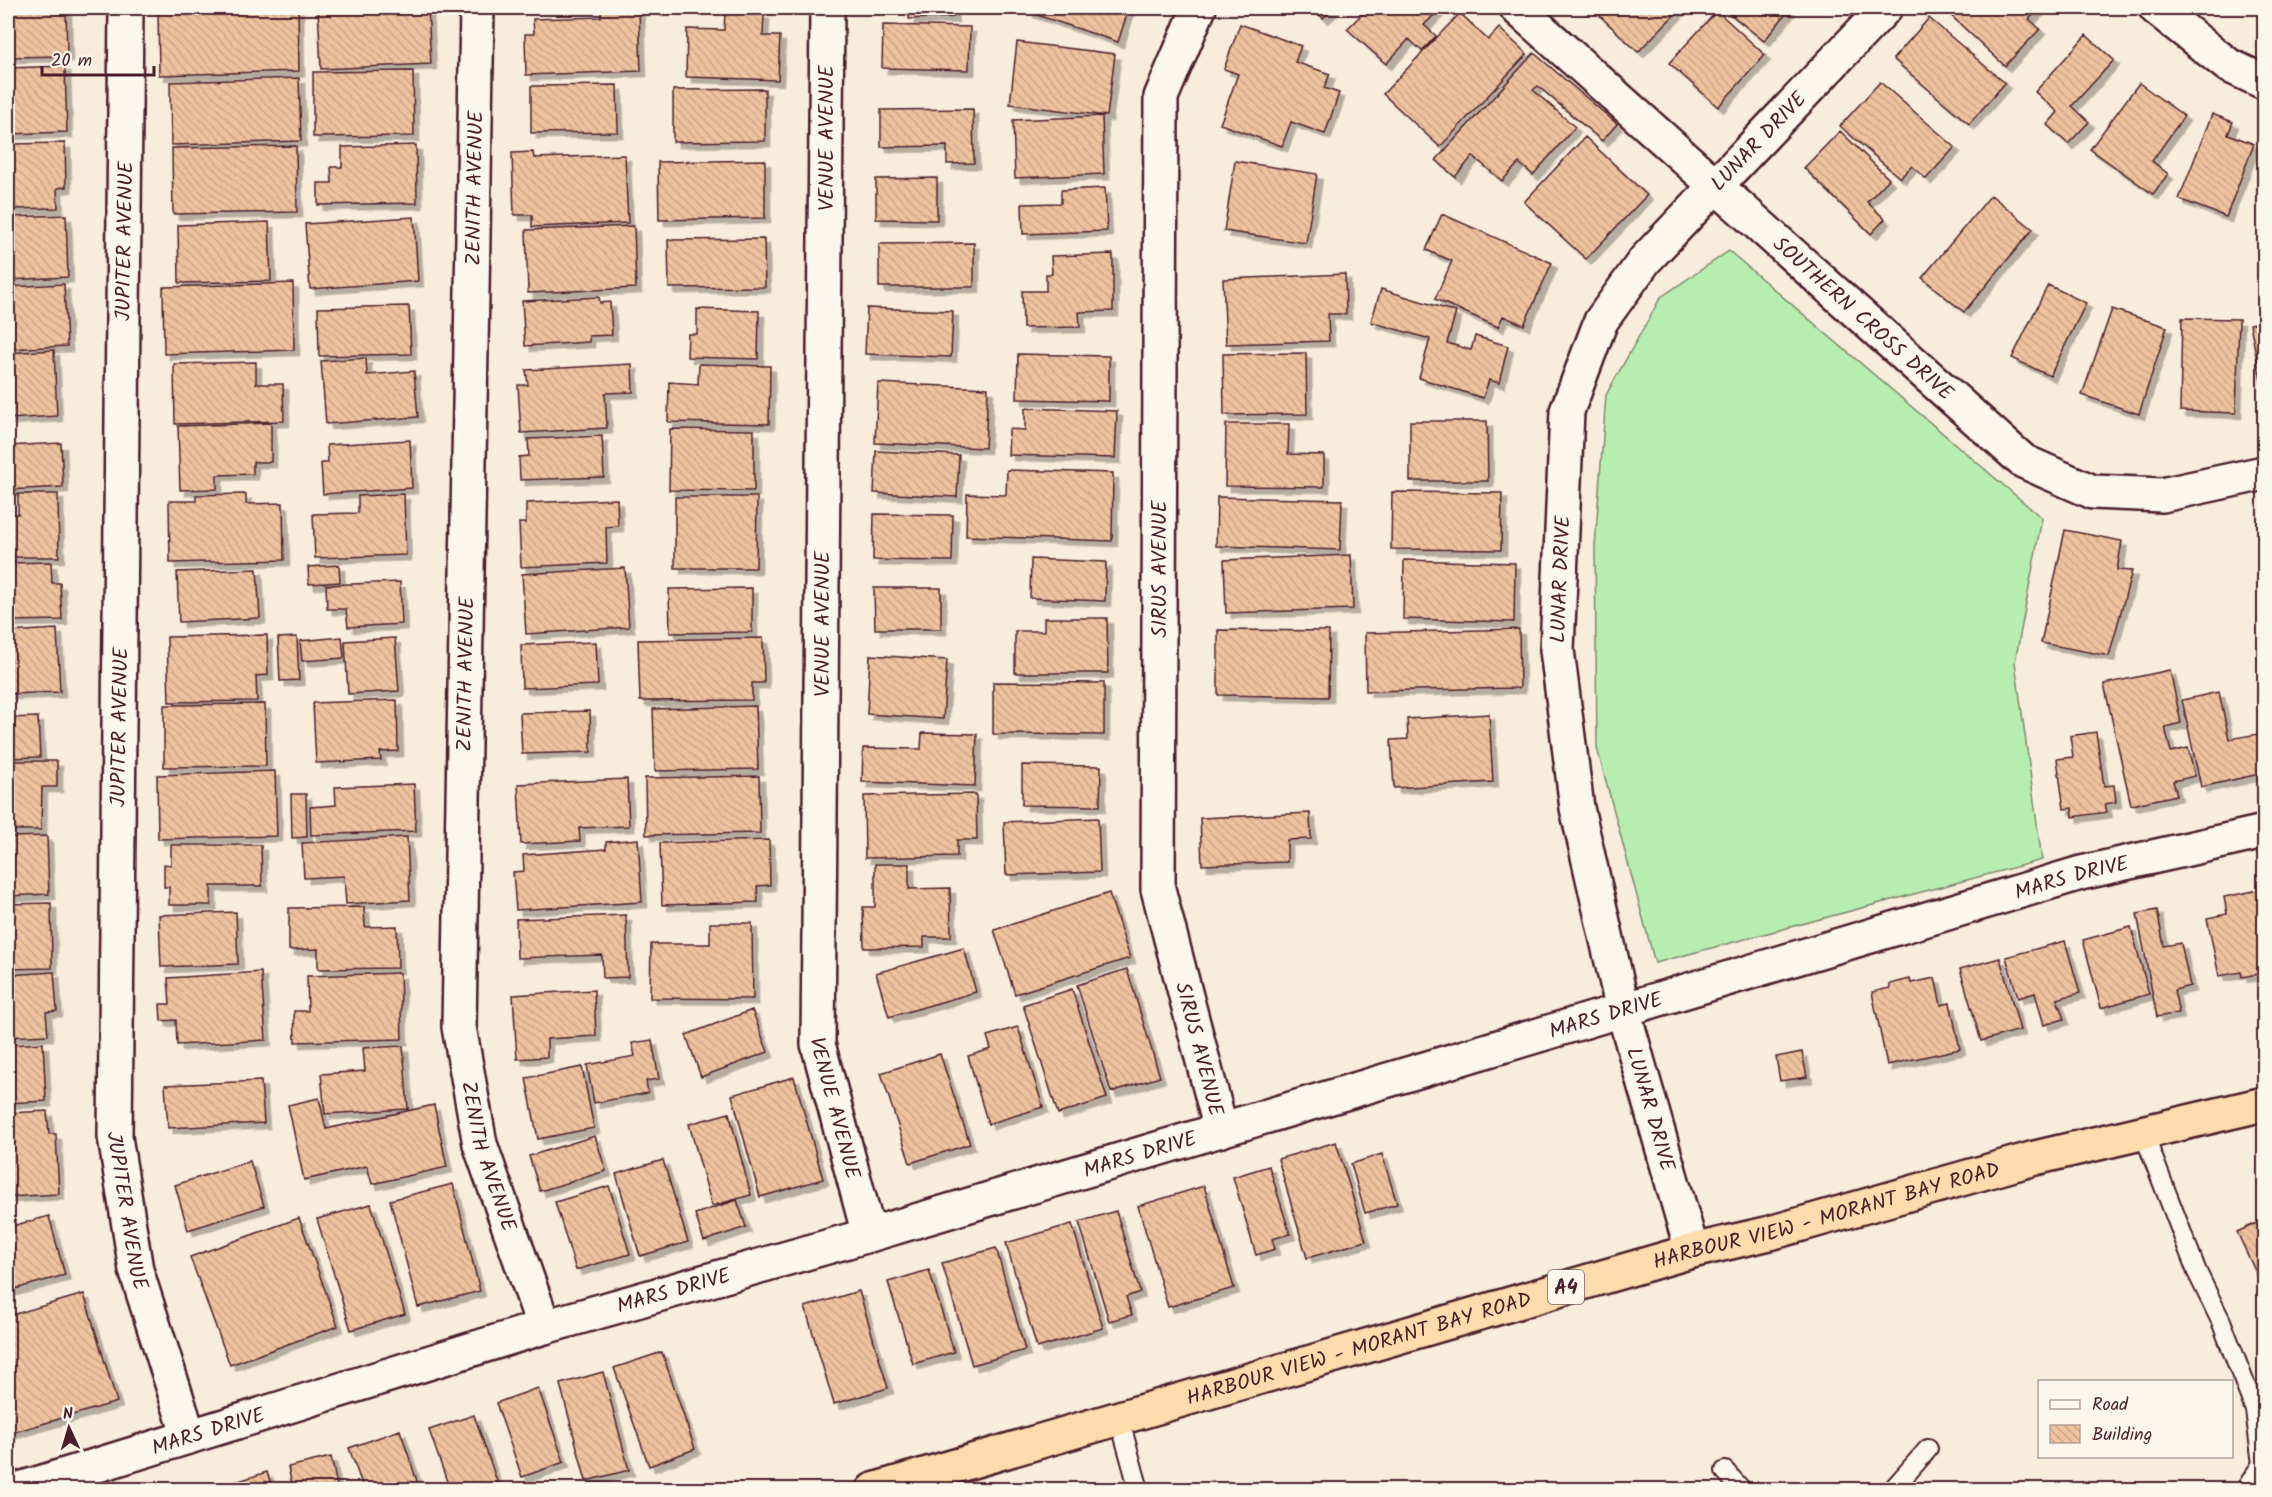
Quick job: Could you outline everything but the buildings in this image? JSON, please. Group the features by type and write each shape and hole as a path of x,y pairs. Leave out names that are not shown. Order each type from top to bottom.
{"highway":[{"name":"HARBOUR VIEW - MORANT BAY ROAD","path":"873,1490 1692,1251 1770,1233 2003,1166 2265,1104"}],"street":[{"name":"JUPITER AVENUE","path":"126,8 116,1137 136,1270 189,1437"},
{"name":"ZENITH AVENUE","path":"477,8 459,1027 480,1144 544,1327"},
{"name":"VENUE AVENUE","path":"827,8 818,1044 869,1235"},
{"name":"SIRUS AVENUE","path":"1199,8 1161,97 1158,890 1221,1130"},
{"name":"SOUTHERN CROSS DRIVE","path":"1517,8 2023,461 2093,492 2162,495 2265,473"},
{"path":"2156,8 2228,66 2265,82"},
{"name":"LUNAR DRIVE","path":"1692,1251 1623,1010 1577,807 1557,650 1567,411 1601,321 1645,260 1716,187 1876,10"},
{"name":"MARS DRIVE","path":"17,1490 544,1327 869,1235 2082,873 2265,832"}],"lane":[{"path":"2143,1132 2197,1272 2221,1321 2255,1410 2262,1464 2245,1490"},
{"path":"1119,1418 1139,1490"},
{"path":"1892,1490 1928,1449"},
{"path":"1725,1471 1742,1490"}],"green space":[{"path":"1729,251 2042,518 2015,662 2042,860 1655,963 1597,748 1595,546 1606,395 1661,297"}]}
